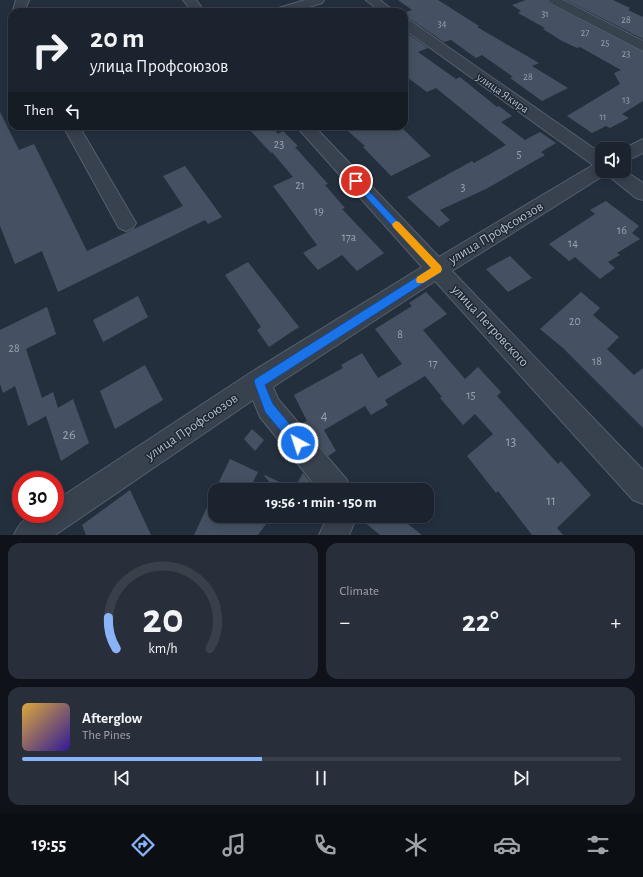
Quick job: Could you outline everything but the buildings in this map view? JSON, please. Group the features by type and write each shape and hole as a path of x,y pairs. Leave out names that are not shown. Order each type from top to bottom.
{"street":[{"path":"189,0 196,8"},
{"path":"293,8 318,0"},
{"path":"372,0 383,8"},
{"path":"554,0 643,48"},
{"name":"улица Якира","path":"408,26 595,158"},
{"path":"73,130 126,224"},
{"name":"улица Петровского","path":"308,130 643,490"},
{"path":"631,152 643,145"},
{"name":"улица Профсоюзов","path":"29,535 259,382 437,269 595,172"},
{"path":"623,178 643,193"},
{"path":"259,382 269,408 332,483"},
{"path":"334,535 340,523"}],"slow traffic":[{"path":"396,224 437,269 420,280"}],"route":[{"path":"298,443 269,408 259,382 437,269 356,181"}]}
